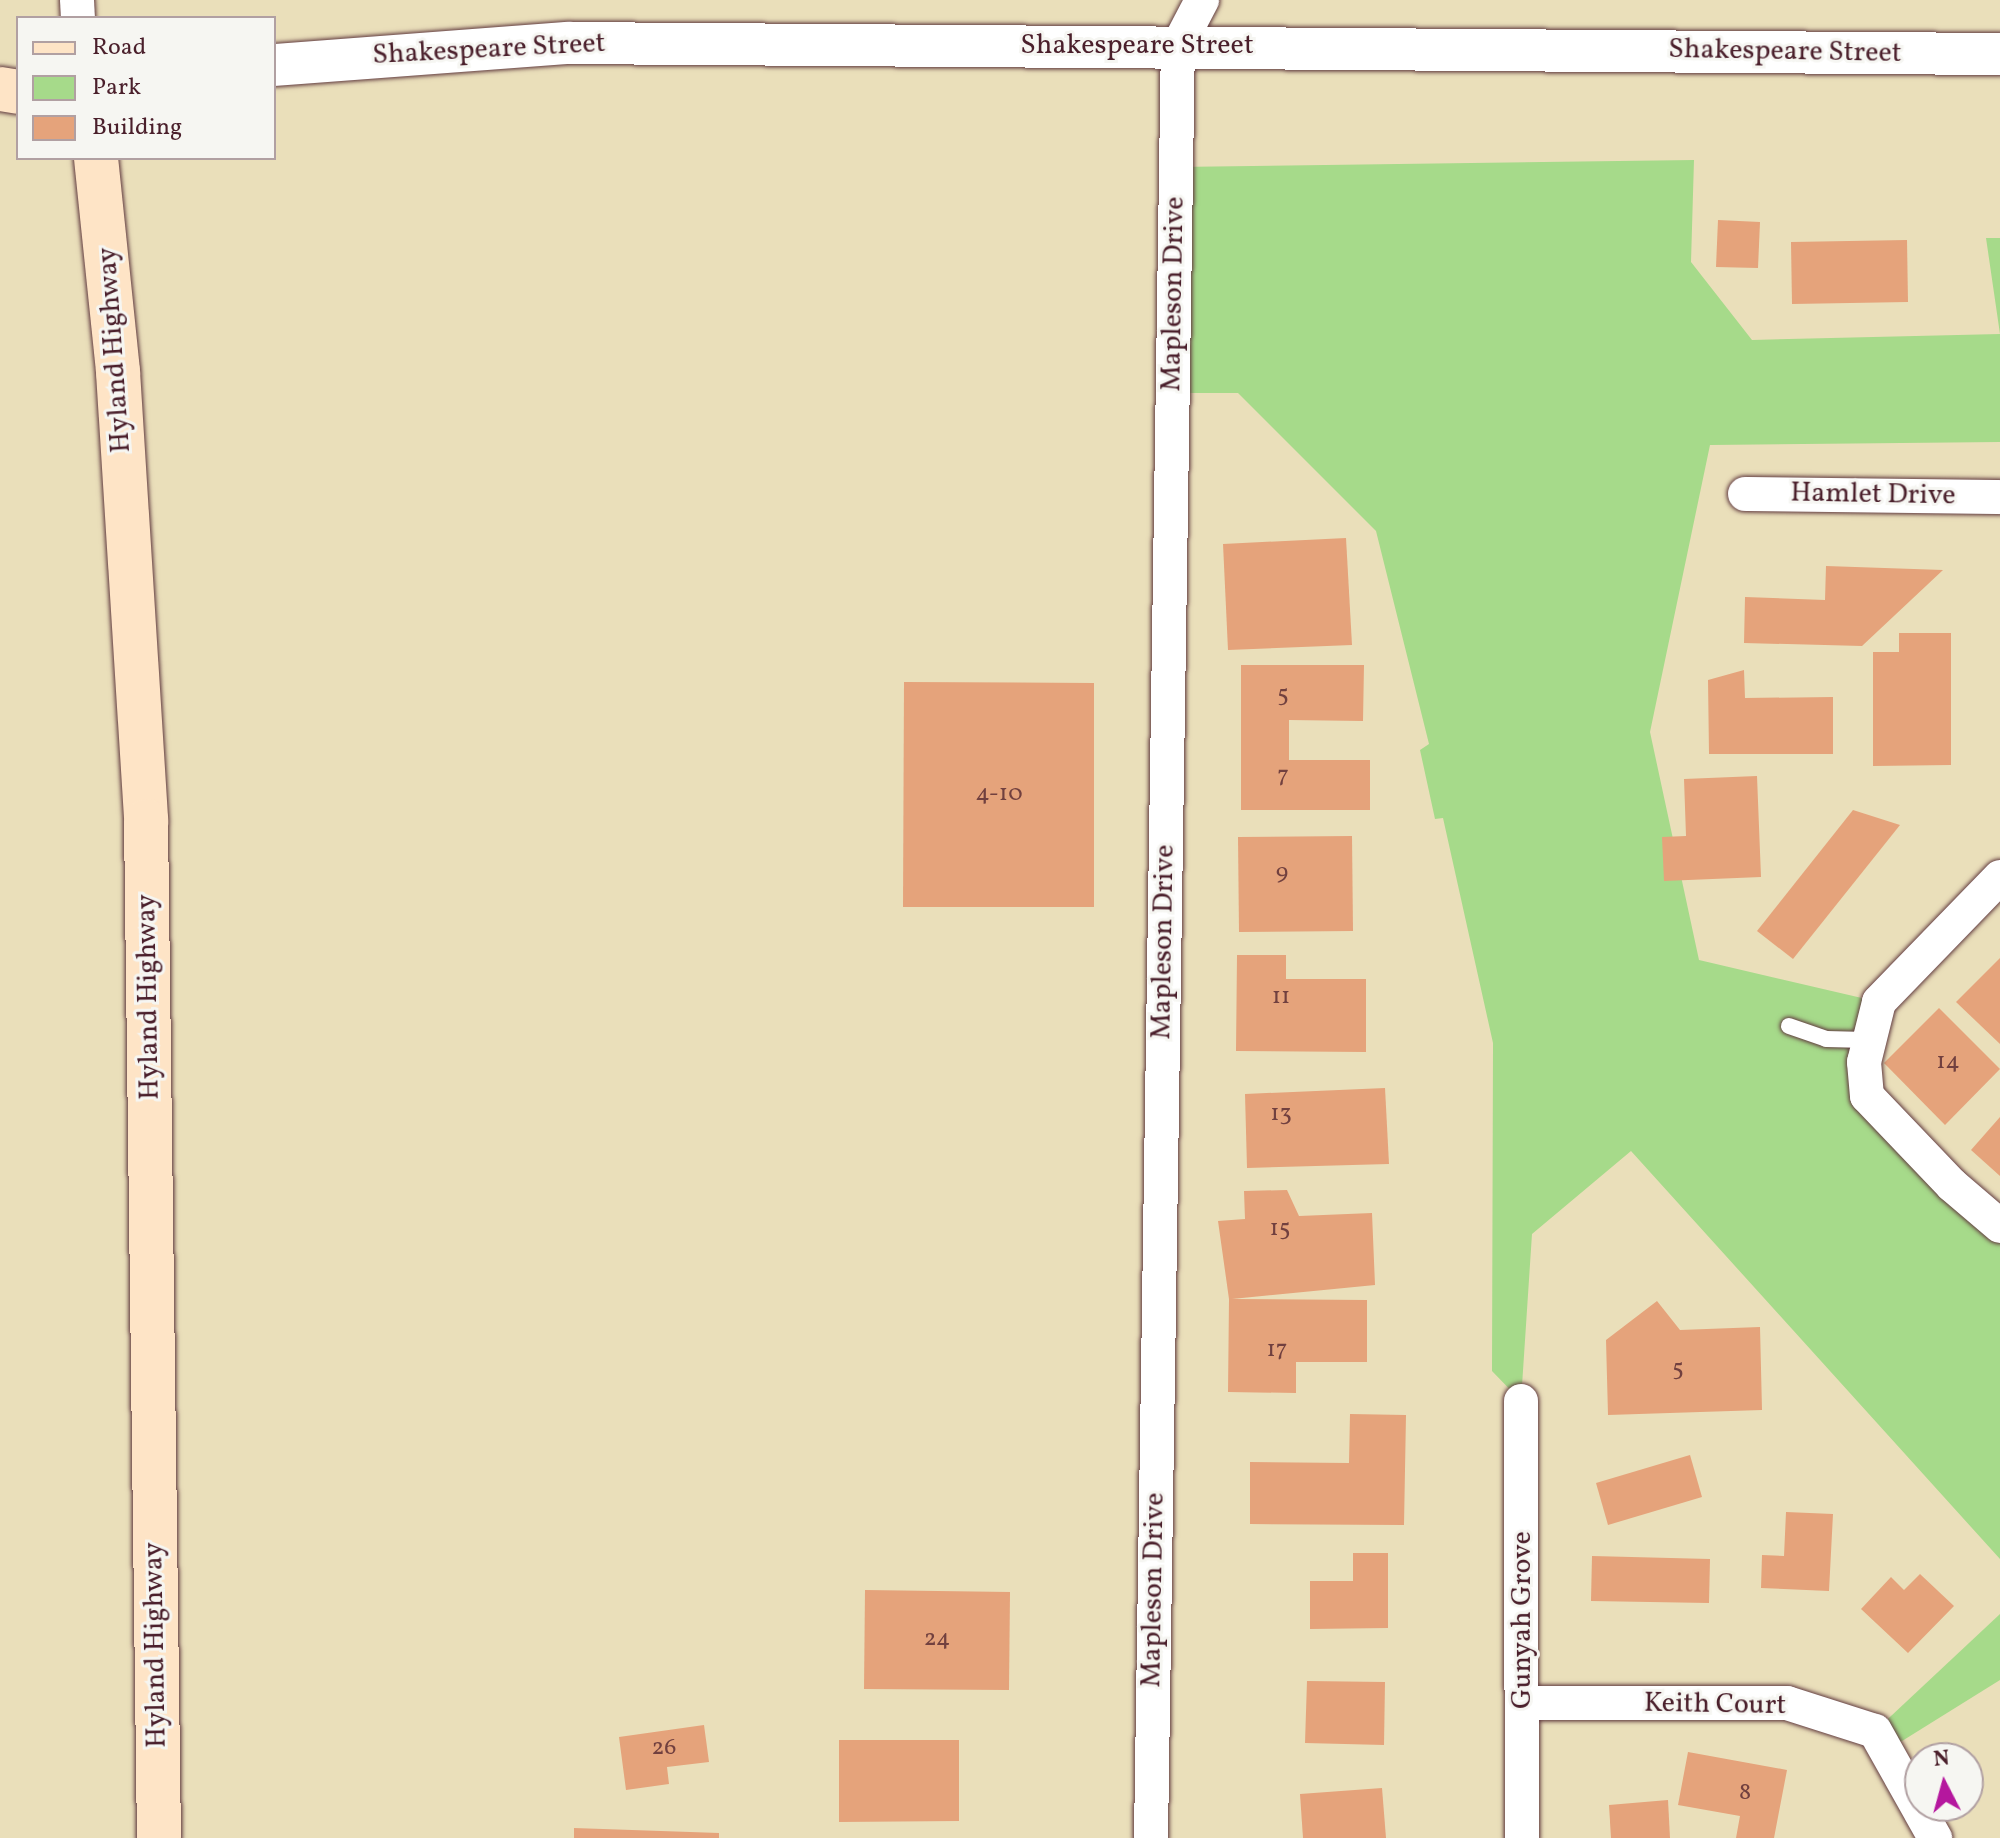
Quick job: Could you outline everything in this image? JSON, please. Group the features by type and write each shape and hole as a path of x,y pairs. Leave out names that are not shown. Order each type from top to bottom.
{"main road":[{"name":"Hyland Highway","path":"96,160 118,372 146,821 159,1838"}],"street":[{"path":"1178,46 1202,0"},
{"name":"Shakespeare Street","path":"276,65 568,43 2000,54"},
{"name":"Mapleson Drive","path":"1151,1838 1178,46"},
{"name":"Hamlet Drive","path":"1745,494 2000,497"},
{"path":"2000,877 1879,1002 1867,1040 1867,1096 1952,1185 2000,1226"},
{"name":"Gunyah Grove","path":"1521,1401 1522,1838"},
{"name":"Keith Court","path":"1524,1703 1787,1703 1875,1731 1935,1838"}],"lane":[{"path":"1789,1026 1826,1039 1867,1040"}],"green space":[{"path":"1694,160 1691,262 1752,340 2000,334 2000,442 1710,445 1650,732 1699,960 1879,1002 1879,1098 2000,1226 2000,1559 1631,1151 1532,1234 1521,1401 1492,1371 1493,1043 1443,818 1435,819 1420,750 1429,744 1376,531 1238,393 1173,393 1176,167"},
{"path":"1986,238 2000,238 2000,334"},
{"path":"2000,1614 2000,1680 1886,1751 1875,1731"}],"building":[{"path":"1718,220 1760,222 1758,268 1716,267"},
{"path":"1907,240 1908,302 1792,304 1791,242"},
{"path":"1346,538 1352,645 1228,650 1223,544"},
{"path":"1826,566 1943,570 1862,646 1744,643 1745,597 1825,600"},
{"path":"1899,633 1951,633 1951,765 1873,766 1873,652 1899,652"},
{"path":"1241,665 1364,665 1363,721 1289,720 1289,760 1370,760 1370,810 1241,810"},
{"path":"1744,670 1745,698 1833,697 1833,754 1709,754 1708,680"},
{"path":"904,682 1094,683 1094,907 903,907"},
{"path":"1757,776 1761,877 1664,881 1662,837 1686,836 1684,779"},
{"path":"1853,810 1900,825 1793,959 1757,931"},
{"path":"1352,836 1353,931 1239,932 1238,837"},
{"path":"1237,955 1286,955 1286,979 1366,979 1366,1052 1236,1051"},
{"path":"2000,958 2000,1044 1956,1002"},
{"path":"1939,1008 2000,1069 1945,1125 1884,1063"},
{"path":"1385,1088 1389,1164 1247,1168 1245,1094"},
{"path":"2000,1117 2000,1176 1971,1150"},
{"path":"1287,1190 1299,1216 1372,1213 1375,1285 1232,1299 1367,1300 1367,1362 1296,1362 1296,1393 1228,1392 1229,1299 1218,1221 1245,1219 1244,1191"},
{"path":"1657,1301 1680,1330 1760,1327 1762,1410 1608,1415 1606,1340"},
{"path":"1350,1414 1406,1415 1404,1525 1250,1524 1250,1462 1349,1463"},
{"path":"1690,1455 1702,1497 1608,1525 1596,1483"},
{"path":"1786,1512 1833,1514 1829,1591 1761,1588 1762,1555 1784,1556"},
{"path":"1353,1553 1388,1553 1388,1628 1310,1629 1310,1581 1353,1581"},
{"path":"1592,1556 1710,1559 1709,1603 1591,1601"},
{"path":"1920,1574 1954,1606 1908,1653 1861,1609 1891,1577 1904,1590"},
{"path":"865,1590 1010,1592 1009,1690 864,1689"},
{"path":"1307,1681 1385,1682 1384,1745 1305,1743"},
{"path":"704,1725 709,1762 667,1767 669,1784 626,1790 619,1737"},
{"path":"839,1740 959,1740 959,1821 839,1822"},
{"path":"1688,1752 1787,1770 1774,1838 1736,1838 1740,1816 1678,1805"},
{"path":"1382,1788 1386,1838 1303,1838 1300,1794"},
{"path":"1668,1800 1670,1838 1611,1838 1609,1805"},
{"path":"574,1828 719,1833 719,1838 574,1838"}]}
